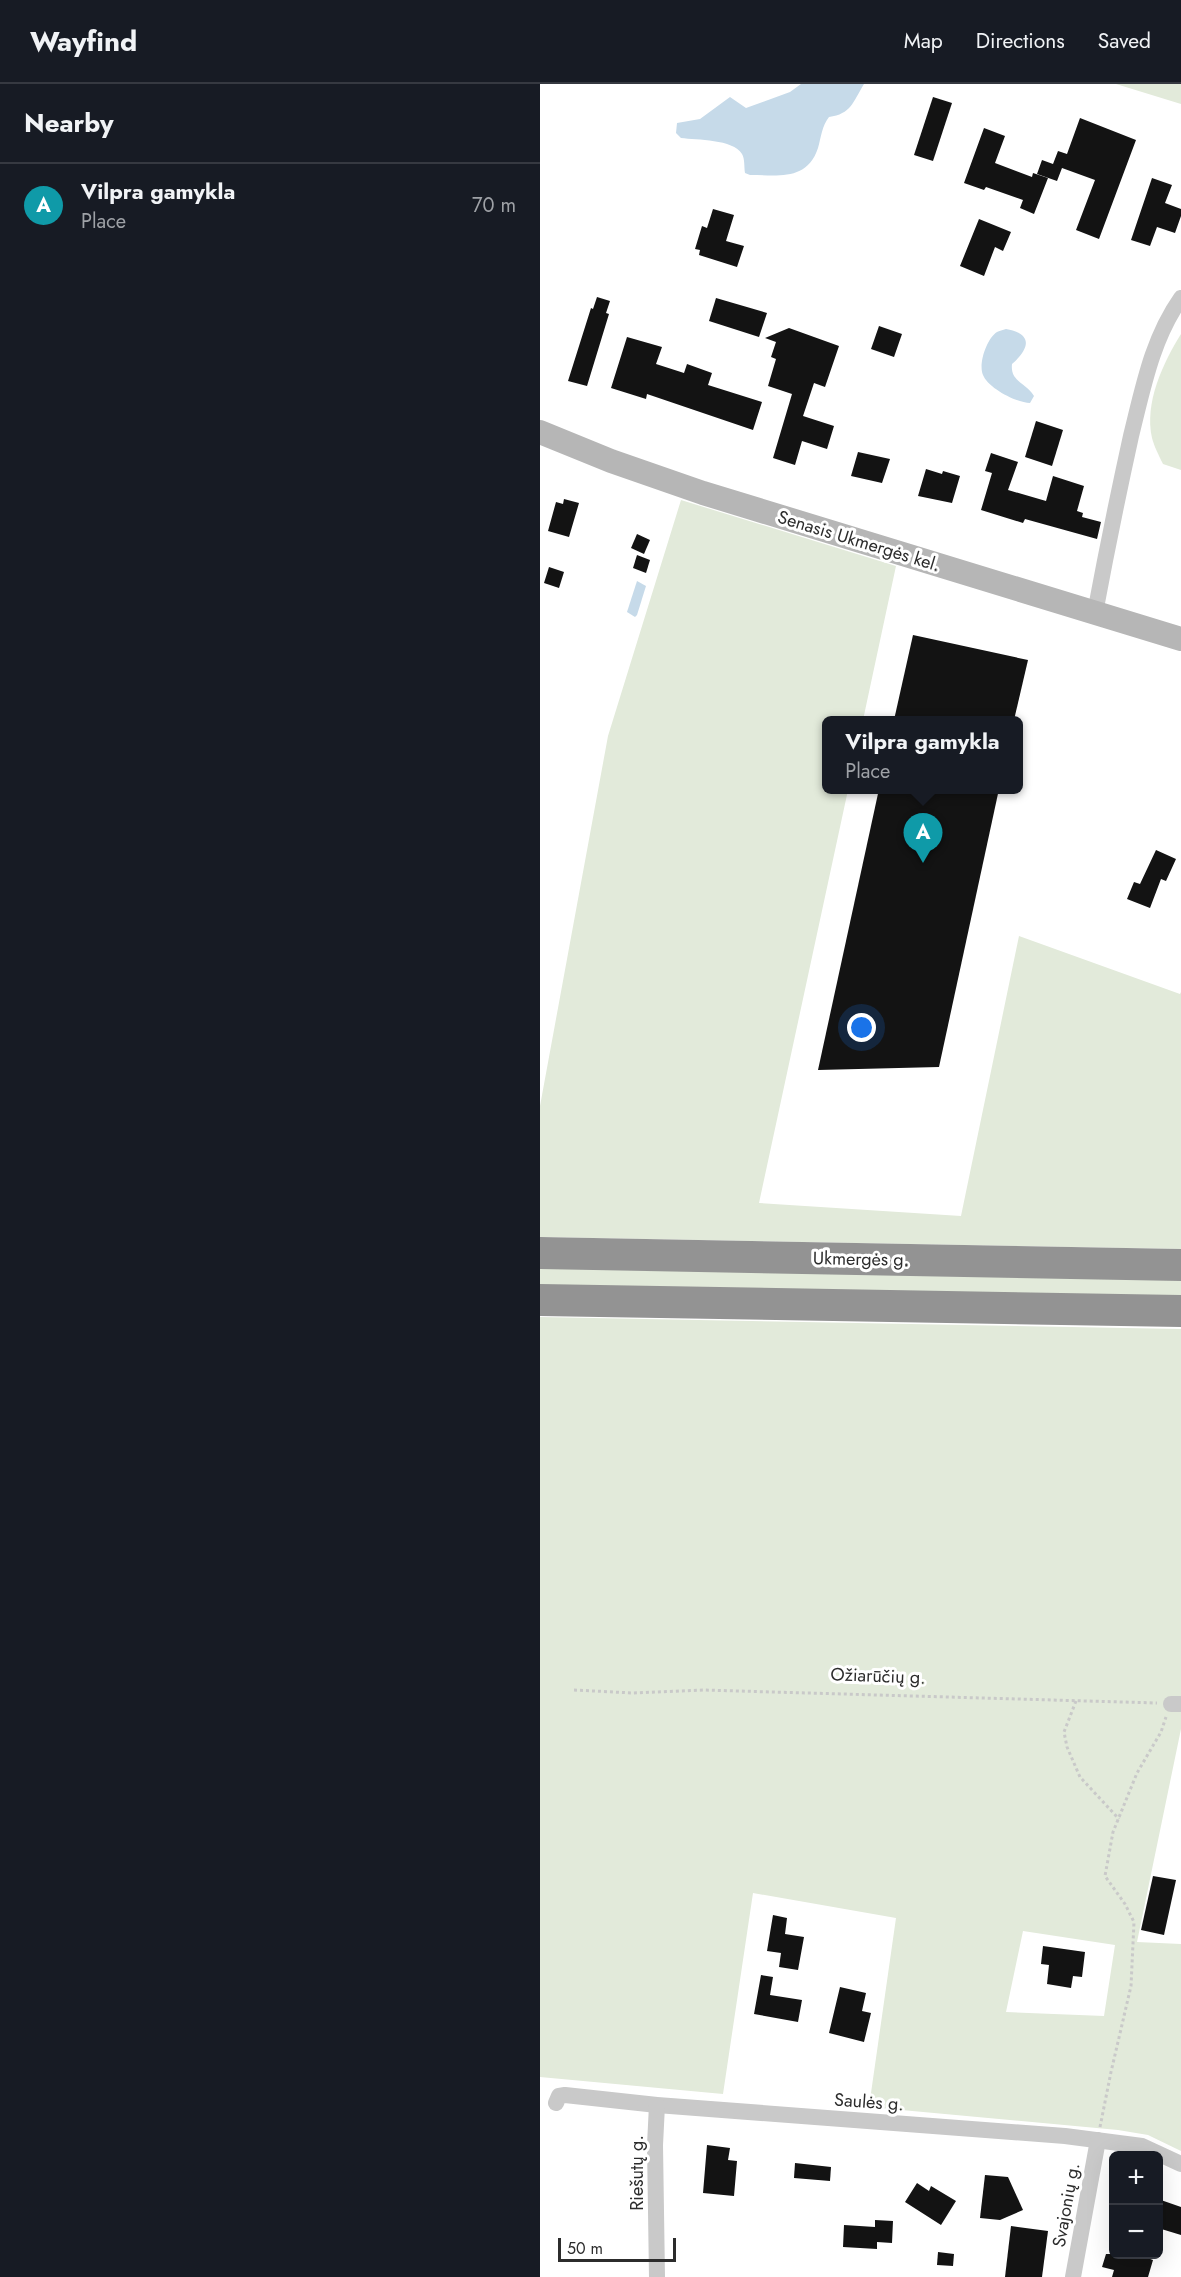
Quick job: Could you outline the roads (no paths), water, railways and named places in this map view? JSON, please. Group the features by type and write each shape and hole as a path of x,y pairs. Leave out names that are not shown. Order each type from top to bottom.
{"highway":[{"name":"Ukmergės g.","path":"540,1253 1181,1265"},
{"path":"540,1300 1181,1311"}],"main road":[{"name":"Senasis Ukmergės kel.","path":"540,432 611,461 703,493 1181,639"}],"street":[{"path":"1095,613 1117,498 1146,371 1172,310 1181,298"},
{"name":"Saulės g.","path":"556,2103 559,2096 565,2095 657,2105 1098,2140 1142,2146 1181,2164"},
{"name":"Riešutų g.","path":"657,2105 655,2145 657,2277"},
{"name":"Svajonių g.","path":"1073,2277 1098,2140"}],"water":[{"path":"801,84 864,84 847,110 829,117 813,159 799,171 781,175 750,175 745,173 742,154 731,145 681,138 676,133 677,123 700,119 730,97 746,108 790,92"},
{"path":"1006,329 1015,331 1025,338 1025,348 1012,364 1012,370 1013,375 1034,396 1030,403 1004,394 991,385 983,375 982,364 987,345 993,335"},
{"path":"637,581 646,586 635,617 627,612"}],"place":[{"name":"Vilpra gamykla","path":"923,863"}]}
